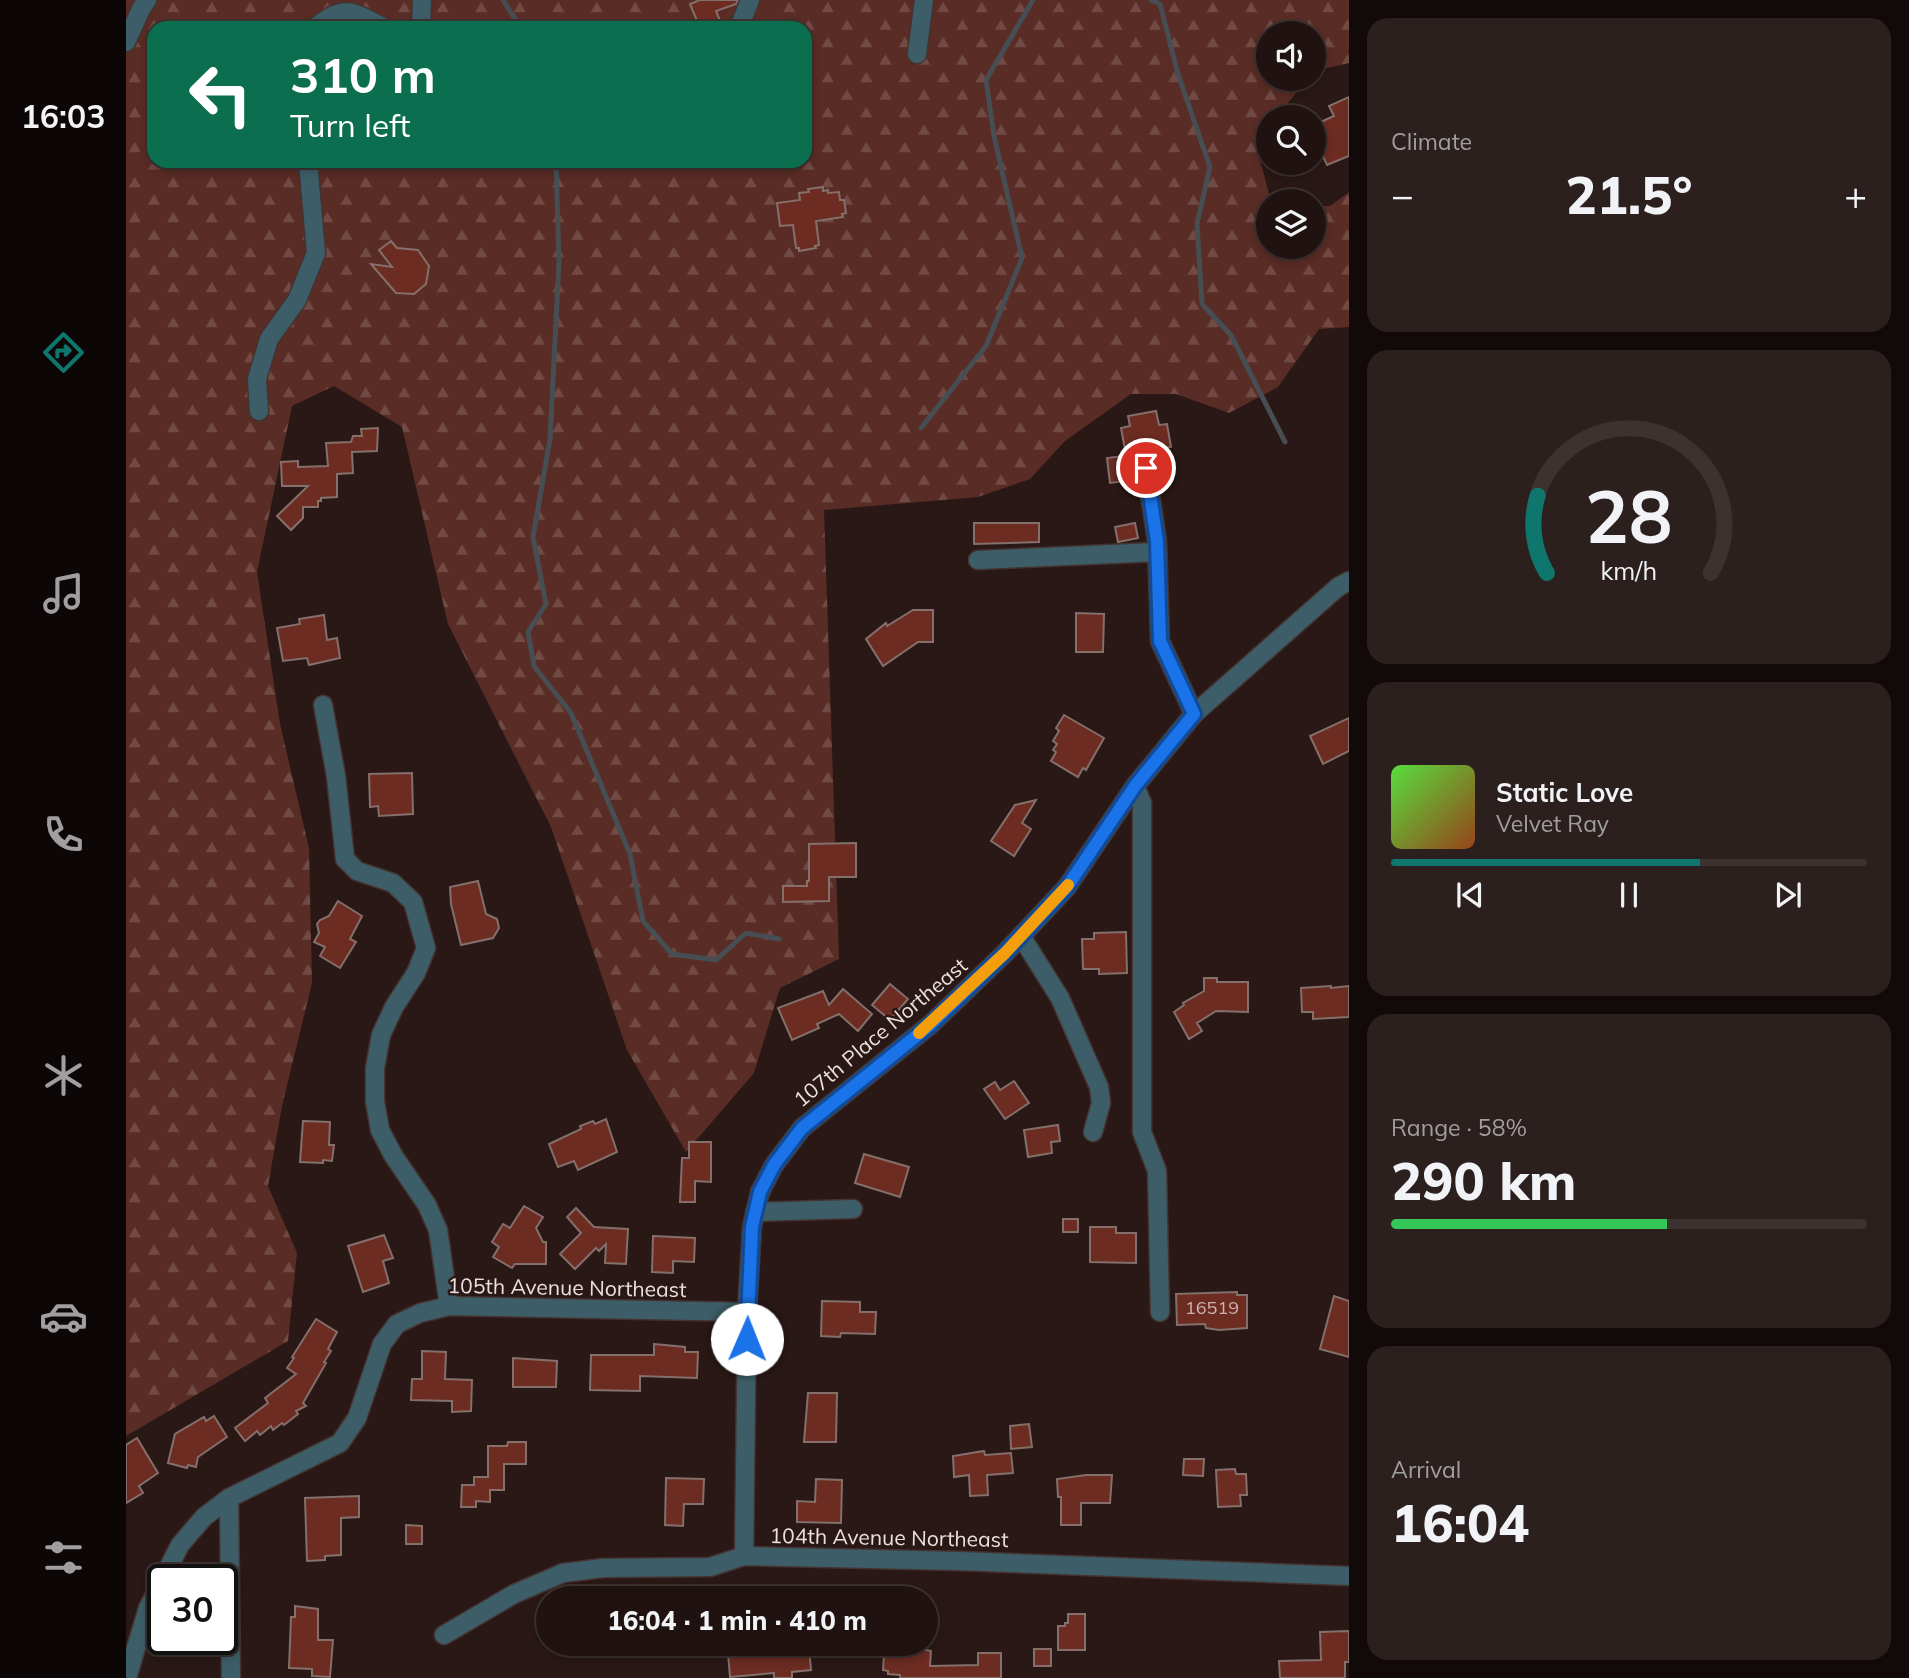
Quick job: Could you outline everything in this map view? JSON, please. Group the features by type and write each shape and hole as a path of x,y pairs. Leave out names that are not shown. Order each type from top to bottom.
{"street":[{"path":"126,42 147,0"},
{"path":"421,21 422,0"},
{"path":"742,20 750,0"},
{"path":"916,54 924,0"},
{"path":"323,21 330,15 350,11 371,21"},
{"path":"259,411 257,379 270,339 297,300 316,253 310,168"},
{"path":"1146,468 1157,552 1160,641 1194,714"},
{"path":"978,560 1157,552"},
{"name":"107th Place Northeast","path":"744,1556 747,1312 752,1227 760,1192 774,1165 802,1128 930,1025 1067,887 1135,786 1194,714 1338,587 1349,581"},
{"path":"323,705 336,776 345,859 357,871 393,883 413,902 426,948 416,973 394,1007 381,1035 375,1068 375,1102 380,1130 393,1155 427,1205 438,1230 449,1306"},
{"path":"1135,786 1142,803 1142,1132 1157,1171 1160,1312"},
{"path":"1021,936 1060,998 1099,1087 1101,1104 1093,1132"},
{"path":"755,1212 853,1209"},
{"name":"105th Avenue Northeast","path":"127,1678 148,1608 180,1545 204,1517 229,1497 340,1443 357,1418 382,1344 397,1324 420,1313 449,1306 747,1312"},
{"path":"229,1497 231,1678"},
{"name":"104th Avenue Northeast","path":"444,1635 514,1594 563,1573 603,1568 710,1567 744,1556 960,1561 1349,1576"}],"green space":[{"path":"126,0 1349,0 1349,63 1326,68 1326,21 1256,21 1256,91 1298,91 1286,105 1256,105 1256,175 1264,175 1268,189 1256,189 1256,259 1326,259 1326,206 1349,192 1349,327 1319,329 1278,387 1229,413 1176,394 1131,394 1065,441 1030,479 978,497 824,510 839,959 780,988 754,1073 686,1152 627,1050 551,827 448,624 402,427 334,386 292,406 257,572 280,724 309,848 312,983 282,1106 268,1186 297,1253 288,1341 126,1436"}],"building":[{"path":"700,0 738,0 736,4 716,11 720,21 697,21 690,4"},
{"path":"1349,97 1349,156 1327,165 1326,120 1334,116 1329,106"},
{"path":"823,187 823,191 828,190 828,193 839,192 840,200 844,200 846,213 842,214 843,217 816,221 819,245 799,251 799,248 796,248 793,225 780,226 777,203 800,200 799,193"},
{"path":"391,241 397,248 418,250 429,266 426,284 414,294 396,293 371,264 392,267 379,250"},
{"path":"1156,411 1159,425 1167,424 1171,447 1126,455 1121,428 1130,426 1128,416"},
{"path":"378,428 377,451 352,452 353,473 337,474 337,497 321,498 318,507 303,507 303,518 291,530 277,516 308,486 282,486 281,462 298,461 298,467 328,466 326,443 351,442 353,436 362,436 361,429"},
{"path":"1130,455 1134,480 1110,483 1107,458"},
{"path":"974,523 1039,523 1039,542 974,544"},
{"path":"1135,523 1138,538 1118,542 1115,527"},
{"path":"913,610 933,610 933,642 918,642 883,666 866,639 886,623 887,626"},
{"path":"1076,613 1104,614 1103,652 1076,652"},
{"path":"324,615 327,640 337,638 340,658 309,665 307,658 283,661 277,628 300,624 299,619"},
{"path":"1064,715 1104,738 1086,770 1083,768 1078,777 1051,761 1056,752 1053,750 1057,744 1053,741 1059,731 1056,728"},
{"path":"1349,718 1349,751 1323,764 1310,736"},
{"path":"412,773 413,814 379,816 378,806 370,807 369,774"},
{"path":"1036,800 1022,823 1031,829 1014,856 991,841 1015,805"},
{"path":"856,843 856,877 829,877 829,901 783,902 783,886 807,886 809,844"},
{"path":"478,881 486,914 497,919 499,928 493,938 461,945 451,904 450,887"},
{"path":"338,901 362,916 350,939 356,942 340,968 320,956 325,947 314,942 319,933 317,924 329,916"},
{"path":"1126,932 1127,973 1099,974 1099,969 1083,969 1082,939 1094,939 1094,933"},
{"path":"1204,978 1217,978 1217,982 1248,982 1248,1012 1216,1011 1197,1023 1202,1031 1189,1039 1174,1012 1184,1005 1183,1003 1204,991"},
{"path":"890,984 908,999 890,1020 872,1005"},
{"path":"1349,986 1349,1017 1313,1019 1313,1012 1302,1012 1301,988"},
{"path":"843,989 872,1014 858,1031 839,1014 817,1024 819,1028 792,1040 778,1008 823,991 829,1005"},
{"path":"1014,1081 1029,1103 1005,1119 984,1089 995,1082 1000,1090"},
{"path":"606,1119 617,1152 578,1170 574,1161 558,1167 549,1144 581,1129 580,1126"},
{"path":"303,1121 330,1122 329,1145 334,1145 332,1161 300,1162"},
{"path":"1058,1125 1060,1141 1051,1142 1052,1153 1028,1157 1024,1130"},
{"path":"689,1142 711,1142 711,1182 695,1181 695,1202 680,1202 682,1158 689,1158"},
{"path":"864,1154 909,1167 900,1197 855,1183"},
{"path":"524,1206 543,1217 536,1228 543,1242 546,1242 546,1264 515,1264 512,1268 493,1257 499,1247 492,1242 503,1224 510,1228"},
{"path":"576,1208 594,1227 628,1229 626,1264 605,1263 606,1244 599,1251 596,1248 575,1269 560,1254 581,1233 567,1217"},
{"path":"1063,1219 1078,1219 1078,1232 1063,1232"},
{"path":"1090,1227 1116,1227 1116,1233 1136,1233 1136,1263 1090,1262"},
{"path":"384,1235 393,1258 383,1261 389,1283 363,1292 348,1246"},
{"path":"653,1236 695,1238 694,1262 673,1261 673,1273 652,1272"},
{"path":"1237,1292 1237,1295 1247,1295 1247,1328 1219,1330 1206,1328 1205,1324 1177,1325 1176,1294"},
{"path":"1334,1296 1349,1301 1349,1357 1320,1349"},
{"path":"822,1301 860,1302 860,1312 876,1312 875,1334 841,1333 840,1337 821,1336"},
{"path":"316,1319 337,1332 328,1349 331,1351 324,1362 326,1363 303,1403 306,1406 296,1411 298,1414 284,1425 282,1423 273,1430 271,1426 260,1435 257,1431 245,1441 235,1428 268,1403 265,1398 296,1374 287,1368"},
{"path":"654,1344 685,1347 685,1352 698,1352 697,1378 640,1376 640,1391 590,1390 591,1355 654,1355"},
{"path":"422,1351 446,1352 445,1379 472,1380 471,1411 452,1412 452,1401 411,1400 412,1379 422,1379"},
{"path":"513,1358 557,1361 556,1387 513,1387"},
{"path":"808,1393 837,1393 836,1442 804,1442"},
{"path":"214,1416 227,1437 198,1457 196,1467 188,1465 187,1468 168,1463 175,1434 204,1417 206,1421"},
{"path":"1029,1424 1032,1447 1011,1449 1010,1426"},
{"path":"137,1438 158,1473 139,1486 143,1493 126,1503 126,1445"},
{"path":"508,1442 526,1442 526,1464 504,1464 504,1490 490,1490 490,1502 476,1501 476,1507 461,1507 462,1485 474,1485 474,1477 488,1477 488,1446 507,1446"},
{"path":"984,1451 985,1455 1011,1453 1013,1473 987,1475 988,1495 970,1496 969,1475 954,1477 953,1456"},
{"path":"1184,1459 1204,1459 1203,1476 1183,1475"},
{"path":"1235,1469 1236,1474 1246,1474 1247,1495 1240,1495 1241,1506 1218,1507 1216,1470"},
{"path":"1112,1475 1110,1503 1081,1503 1081,1525 1061,1525 1061,1497 1058,1497 1057,1479"},
{"path":"666,1478 704,1479 703,1504 684,1504 683,1526 665,1525"},
{"path":"816,1479 842,1480 841,1523 797,1522 797,1501 815,1502"},
{"path":"359,1496 359,1517 341,1518 341,1555 325,1556 325,1560 307,1561 305,1498"},
{"path":"406,1525 422,1526 422,1544 406,1544"},
{"path":"295,1606 318,1609 318,1640 333,1640 330,1677 312,1676 312,1669 289,1668 291,1617 295,1617"},
{"path":"1068,1614 1085,1614 1085,1650 1058,1650 1058,1626 1068,1623"},
{"path":"1349,1631 1349,1662 1345,1662 1345,1678 1280,1678 1279,1661 1321,1660 1320,1632"},
{"path":"1034,1649 1051,1649 1051,1666 1034,1666"},
{"path":"978,1653 1001,1653 1001,1678 900,1678 900,1675 888,1674 888,1671 883,1670 884,1656 931,1656 930,1666 978,1665"},
{"path":"728,1656 810,1656 811,1670 792,1672 792,1678 774,1678 774,1673 730,1677"}],"waterway":[{"path":"503,0 516,21"},
{"path":"921,428 986,346 1022,258 994,136 986,80 1033,0"},
{"path":"1151,0 1160,4 1178,74 1210,167 1197,224 1202,304 1231,335 1285,442"},
{"path":"556,168 559,262 550,439 533,537 546,604 528,632 534,666 571,713 630,854 643,921 672,954 716,960 746,933 779,939"}],"slow traffic":[{"path":"919,1033 1005,953 1068,885"}],"route":[{"path":"747,1339 752,1227 760,1192 774,1165 802,1128 930,1025 1005,953 1067,887 1135,786 1194,714 1160,641 1157,541 1146,468"}]}
